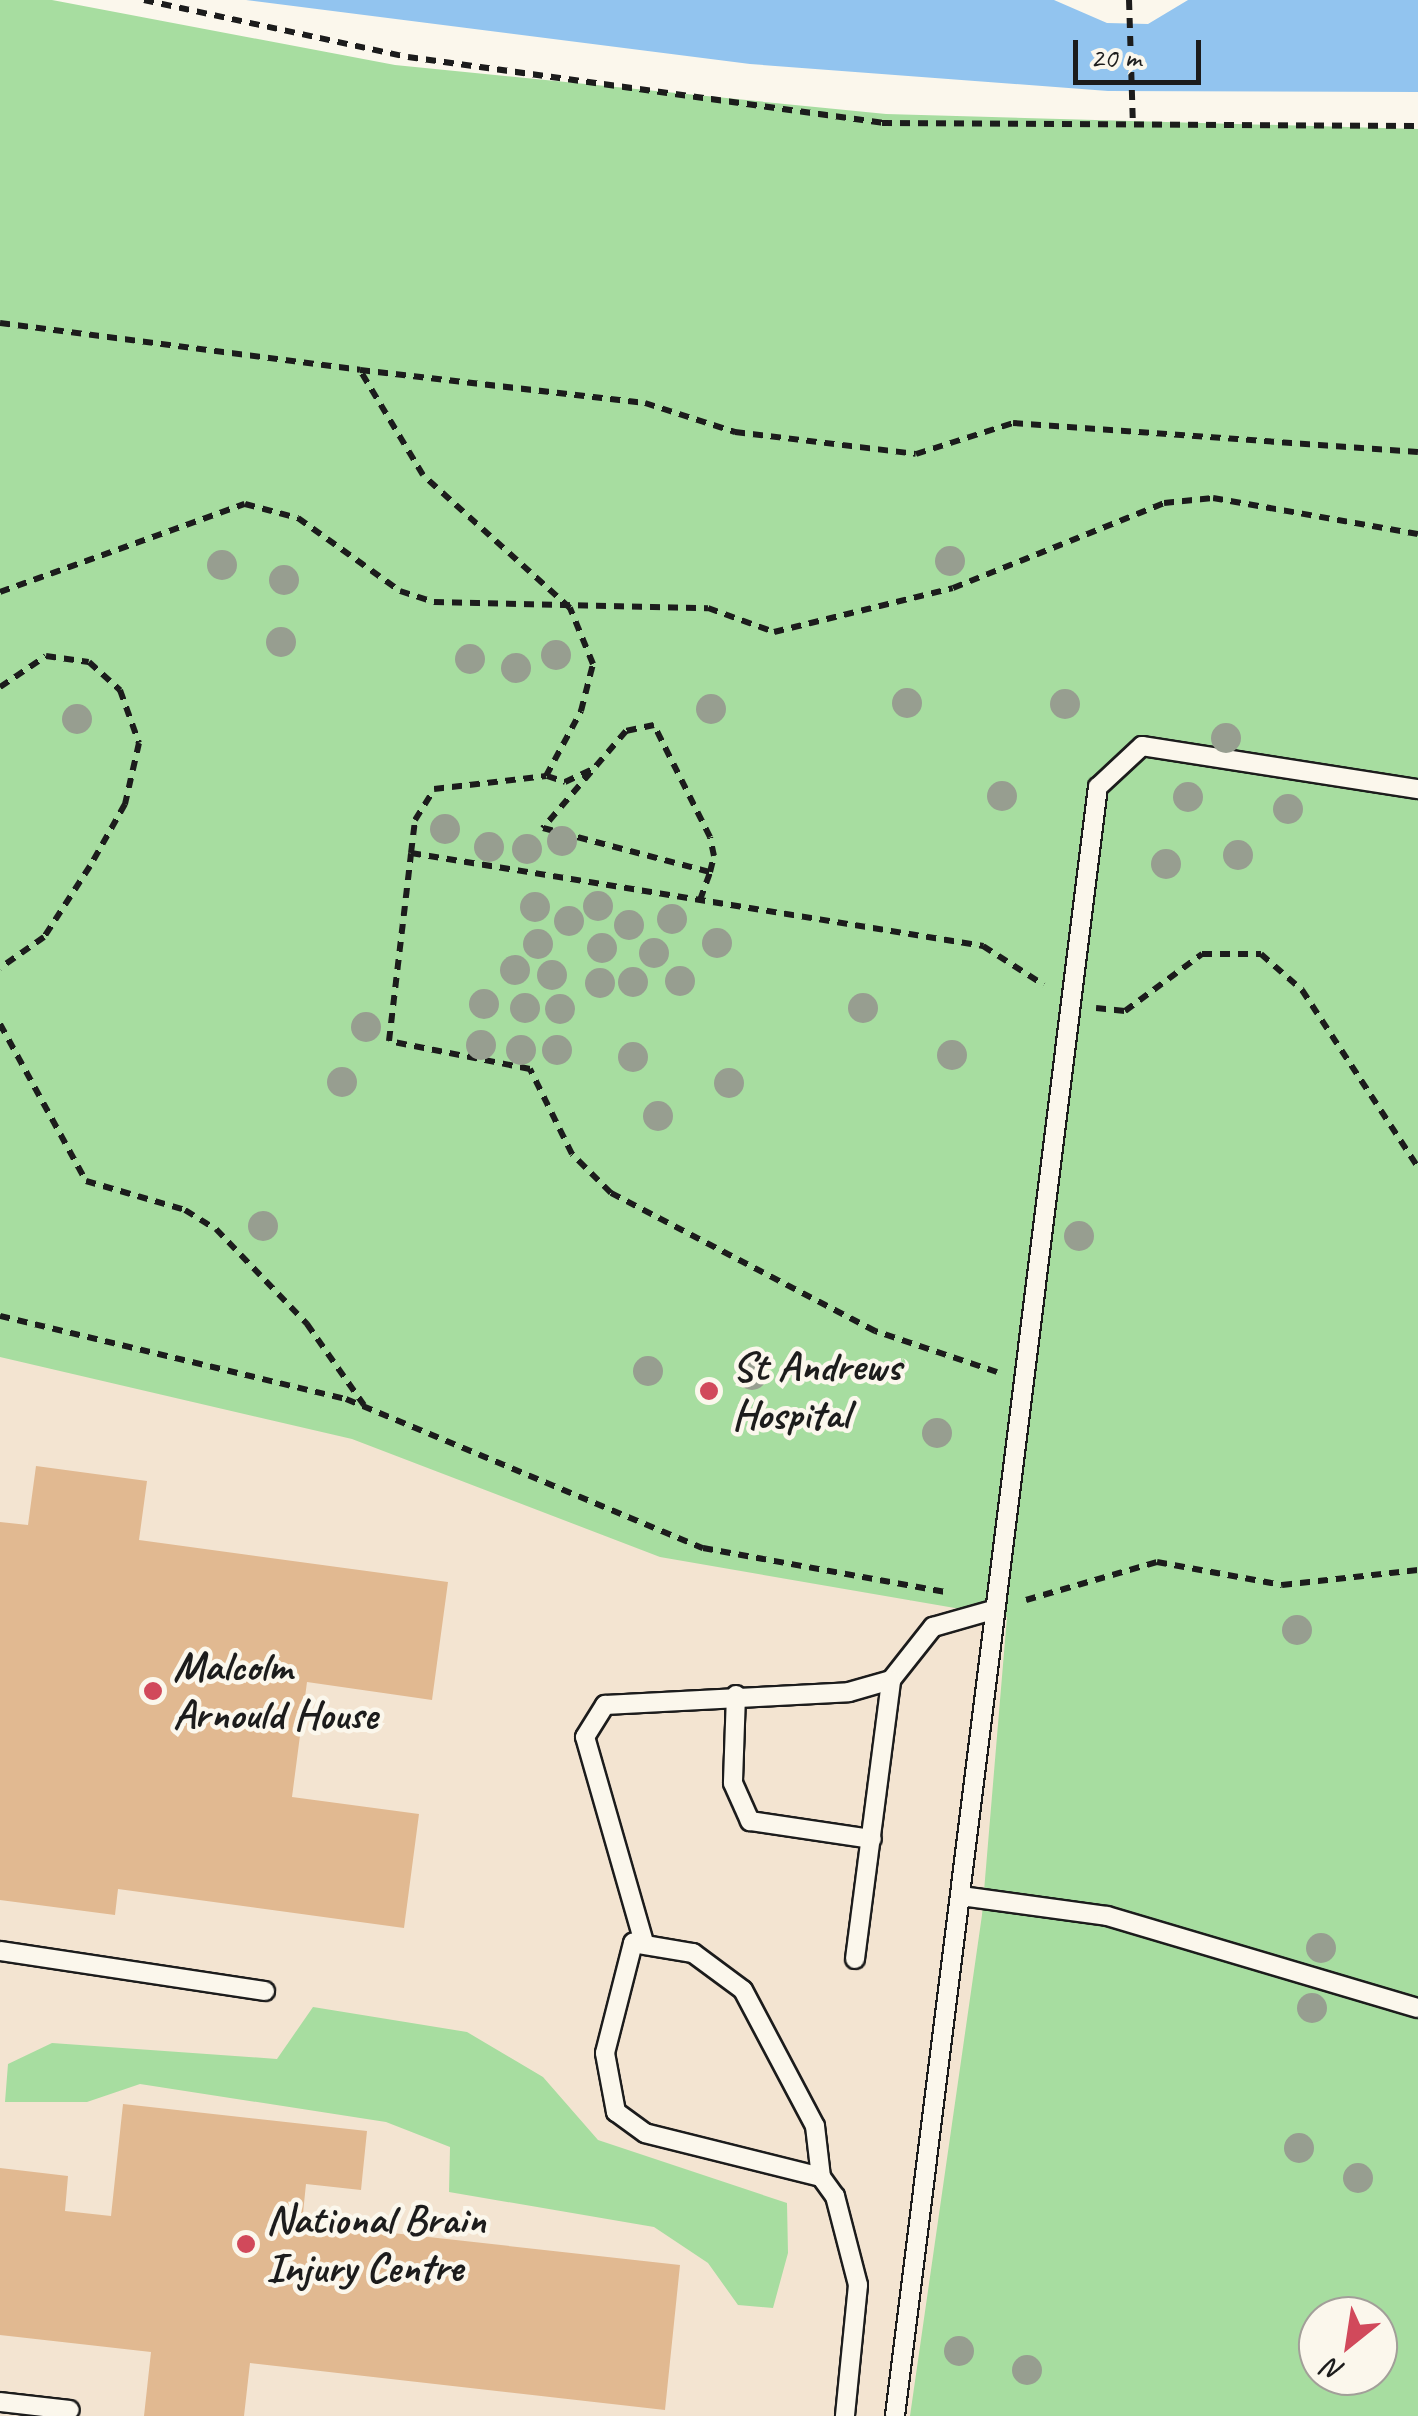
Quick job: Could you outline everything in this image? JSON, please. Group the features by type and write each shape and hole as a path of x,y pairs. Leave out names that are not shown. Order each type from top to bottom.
{"lane":[{"path":"896,2416 960,1896 989,1611 1022,1382 1090,814 1123,755 1170,747 1418,789"},
{"path":"856,1959 890,1680 932,1627 989,1611"},
{"path":"643,1938 585,1736 591,1720 605,1706 736,1695 849,1692 890,1680"},
{"path":"736,1695 733,1782 750,1821 872,1839"},
{"path":"960,1896 1107,1916 1418,2008"},
{"path":"643,1938 693,1952 743,1990 815,2126 821,2177 835,2196 858,2285 845,2416"},
{"path":"643,1938 624,1959 605,2053 616,2112 645,2133 821,2177"},
{"path":"0,1951 265,1991"},
{"path":"0,2402 70,2410"}],"path":[{"path":"144,0 408,58 882,123 1418,126"},
{"path":"1129,0 1134,124"},
{"path":"0,323 645,403 735,432 916,454 1013,423 1418,452"},
{"path":"360,370 423,475 570,608 593,664 581,711 546,776"},
{"path":"0,592 244,504 298,518 400,590 434,602 570,608 708,608 798,631 954,588 1164,503 1214,498 1418,534"},
{"path":"0,687 46,656 89,662 120,690 138,744 125,804 90,866 44,937 0,968"},
{"path":"700,900 710,872 710,837 654,725 626,731 543,828 710,872"},
{"path":"592,770 565,782 546,776 434,789 415,820 389,1041 530,1068 572,1154 611,1193 875,1331 1022,1382"},
{"path":"411,853 983,946 1068,999 1125,1011 1202,954 1261,954 1302,990 1418,1166"},
{"path":"0,1024 86,1181 184,1210 216,1230 307,1324 364,1406"},
{"path":"0,1316 364,1406 702,1548 917,1581 989,1611 1157,1562 1282,1586 1418,1570"}],"shaded area":[{"name":"St Andrews Hospital","path":"0,140 747,386 1378,2296 1298,2296 1298,2396 1398,2396 1398,2355 1418,2416 0,2416"}],"green space":[{"name":"St Andrews Hospital","path":"0,0 52,0 395,65 886,114 1418,129 1418,2416 910,2416 982,1915 1007,1617 660,1557 352,1439 0,1357"},
{"path":"313,2007 467,2032 543,2077 598,2140 787,2203 788,2253 773,2308 738,2305 708,2263 654,2227 449,2192 450,2147 386,2122 140,2084 87,2102 5,2102 8,2064 52,2043 277,2059"}],"water":[{"path":"246,0 1054,0 1107,23 1148,24 1188,0 1418,0 1418,92 1108,91 750,64"}],"building":[{"name":"Malcolm Arnould House","path":"36,1466 147,1481 139,1540 448,1582 432,1700 307,1682 292,1797 419,1814 404,1928 118,1889 115,1915 0,1900 0,1522 28,1525"},
{"name":"National Brain Injury Centre","path":"123,2104 367,2131 361,2190 306,2184 302,2223 680,2265 665,2410 250,2363 244,2416 144,2416 151,2352 0,2335 0,2168 68,2176 65,2211 111,2216"}],"place":[{"name":"St Andrews Hospital","path":"709,1391"},
{"name":"Malcolm Arnould House","path":"153,1691"},
{"name":"National Brain Injury Centre","path":"246,2244"}]}
